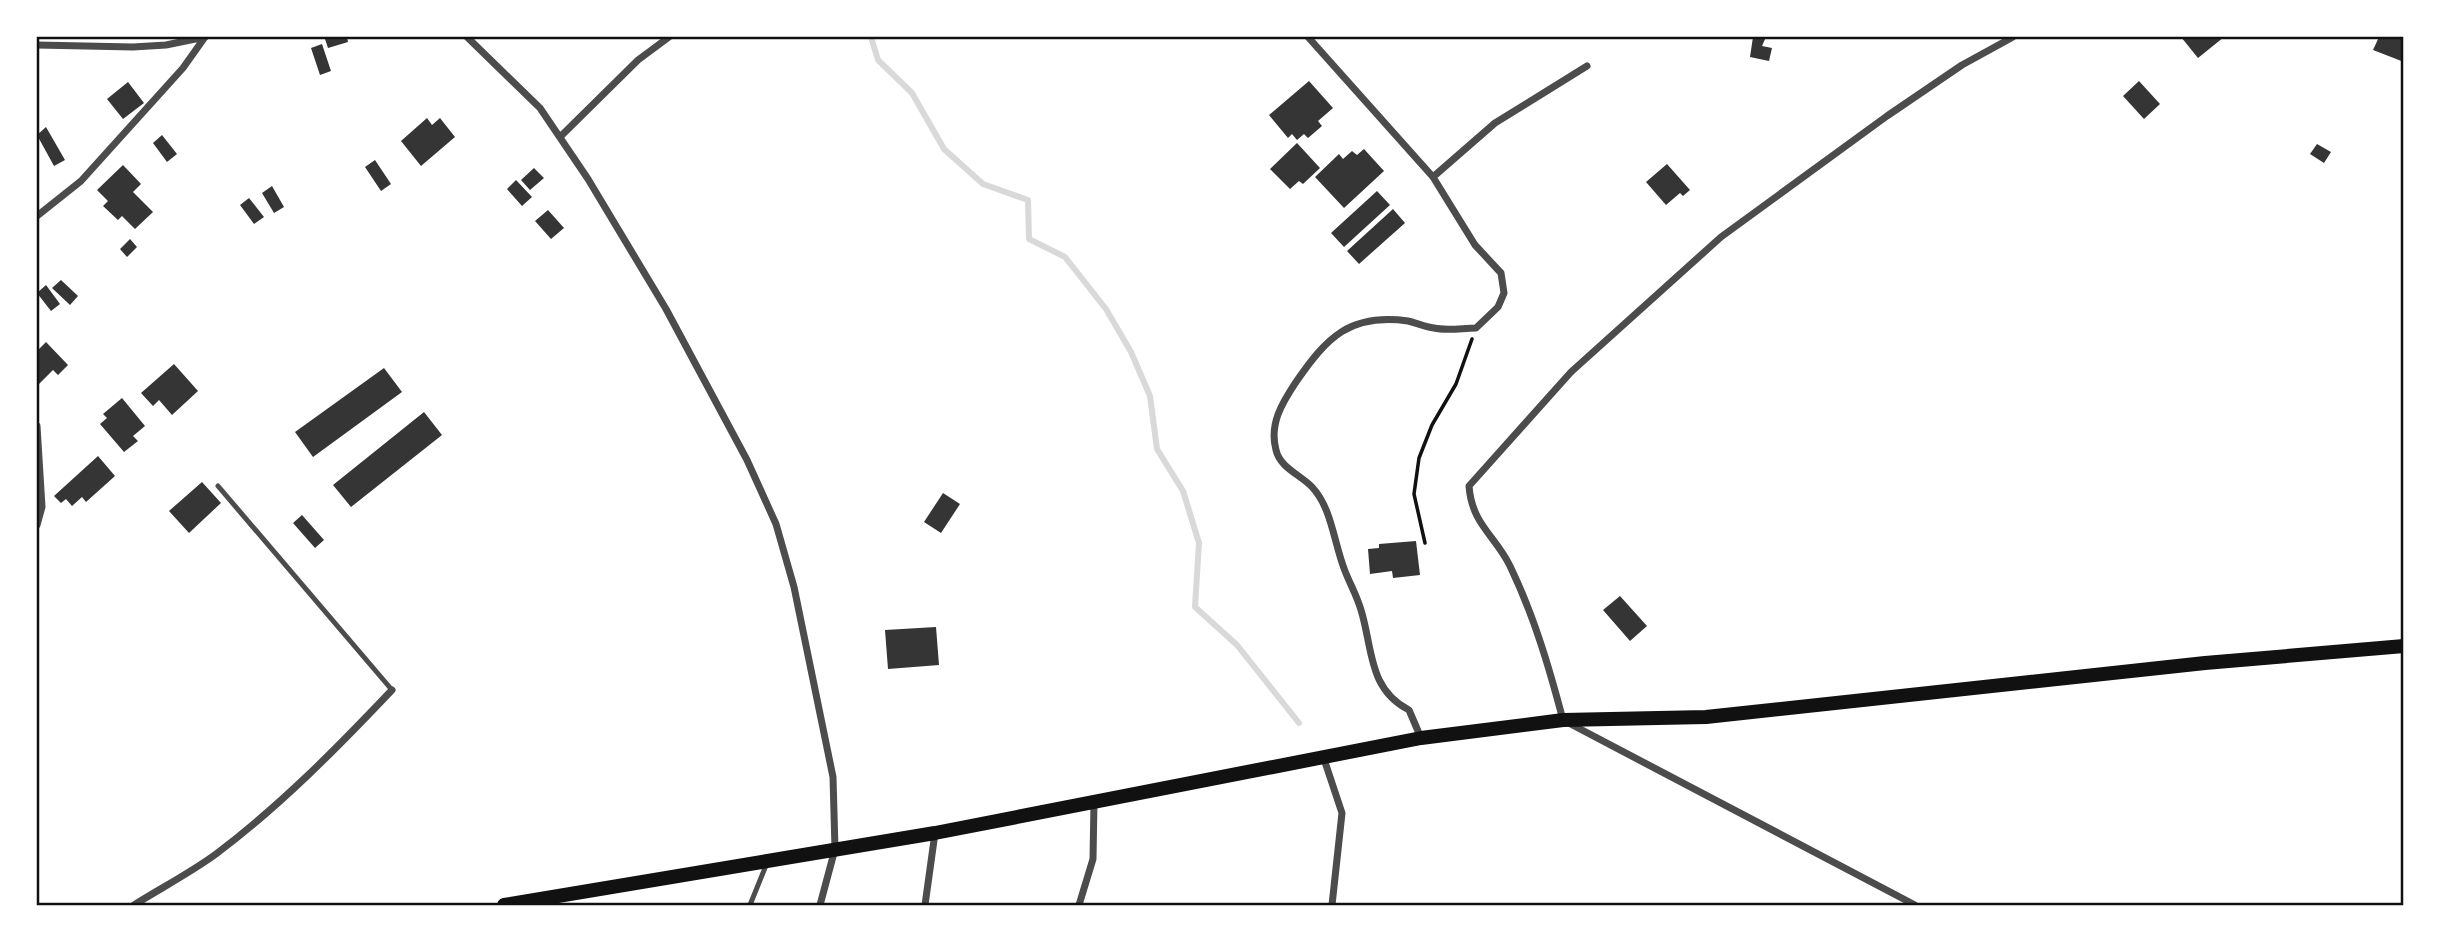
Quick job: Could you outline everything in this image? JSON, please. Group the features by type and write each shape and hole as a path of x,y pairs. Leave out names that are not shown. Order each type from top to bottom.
{"main road":[{"path":"504,905 935,833 1421,738 1563,720 1706,717 2205,663 2404,646"}],"street":[{"path":"37,45 133,47 166,45 205,37"},
{"path":"37,216 81,181 183,68 205,37"},
{"path":"467,37 540,108 560,137 666,309 747,460 776,524 794,587 832,777 835,849 820,905"},
{"path":"560,137 638,60 669,37"},
{"path":"1308,37 1433,177 1475,245 1501,273 1504,293 1498,307 1476,327 1435,329 1385,319 1358,322 1328,340 1283,402 1273,428 1276,453 1292,472 1312,486 1325,503 1338,554 1361,609 1373,670 1394,702 1409,710 1421,738"},
{"path":"1915,905 1563,720 1538,627 1509,562 1484,531 1470,505 1469,486 1571,372 1721,237 1887,116 1962,65 2014,37"},
{"path":"1433,177 1495,123 1587,66"},
{"path":"37,425 42,507 37,524"},
{"path":"134,905 214,855 266,814 321,764 393,690"},
{"path":"1324,759 1342,813 1332,905"},
{"path":"1079,905 1093,859 1094,801"},
{"path":"925,905 935,833"}],"lane":[{"path":"218,486 393,690"},
{"path":"750,905 767,863"}],"path":[{"path":"1425,543 1414,494 1419,458 1432,425 1456,384 1476,327"}],"building":[{"path":"347,37 348,42 328,48 325,39"},
{"path":"1753,37 1766,37 1762,46 1772,48 1769,61 1750,57"},
{"path":"2181,37 2224,37 2198,58"},
{"path":"2379,37 2404,37 2404,62 2373,50"},
{"path":"322,44 331,71 320,75 311,48"},
{"path":"1309,81 1333,108 1318,121 1322,126 1308,138 1304,134 1297,140 1292,134 1288,138 1269,115"},
{"path":"2139,81 2160,104 2144,119 2123,96"},
{"path":"128,82 144,103 123,119 107,99"},
{"path":"427,118 432,125 440,118 455,137 421,166 401,141"},
{"path":"46,127 65,160 54,166 37,135"},
{"path":"162,135 177,154 167,162 153,143"},
{"path":"1297,143 1320,168 1303,184 1299,181 1290,189 1270,169"},
{"path":"2317,144 2331,152 2324,163 2310,154"},
{"path":"1364,149 1384,171 1344,208 1315,177 1339,154 1343,159 1352,151 1357,155"},
{"path":"375,160 391,184 381,191 365,167"},
{"path":"1667,164 1690,190 1683,196 1680,193 1666,205 1646,182"},
{"path":"123,165 141,184 133,192 153,212 135,229 122,216 118,220 103,206 108,201 97,190"},
{"path":"534,168 544,178 530,190 521,180"},
{"path":"516,180 532,197 522,206 507,189"},
{"path":"272,186 284,207 274,213 262,193"},
{"path":"1377,191 1390,205 1344,247 1331,233"},
{"path":"249,198 264,217 254,224 240,205"},
{"path":"1393,209 1405,223 1359,264 1347,251"},
{"path":"548,210 564,228 551,239 535,221"},
{"path":"130,239 137,247 127,257 120,249"},
{"path":"61,280 78,296 70,305 52,288"},
{"path":"46,285 60,304 51,311 37,293"},
{"path":"46,342 68,365 58,375 53,370 37,386 37,351"},
{"path":"174,364 198,391 172,415 159,400 153,406 141,393"},
{"path":"384,368 402,392 313,457 295,432"},
{"path":"122,398 145,426 133,436 138,441 124,452 100,424 107,418 103,414"},
{"path":"424,412 442,435 351,507 333,485"},
{"path":"98,456 115,476 86,502 82,497 72,506 66,499 61,503 54,496"},
{"path":"202,482 221,503 189,533 169,511"},
{"path":"943,493 960,504 941,533 924,522"},
{"path":"302,515 324,540 315,548 293,523"},
{"path":"1416,541 1420,575 1393,578 1392,571 1370,574 1368,549 1379,548 1379,544"},
{"path":"1620,596 1647,626 1630,641 1603,610"},
{"path":"936,627 939,665 888,669 885,630"}],"waterway":[{"path":"871,37 878,60 912,93 944,149 983,184 1028,200 1029,239 1065,257 1106,309 1131,352 1150,396 1157,449 1183,491 1199,543 1195,607 1237,645 1299,723"}]}
